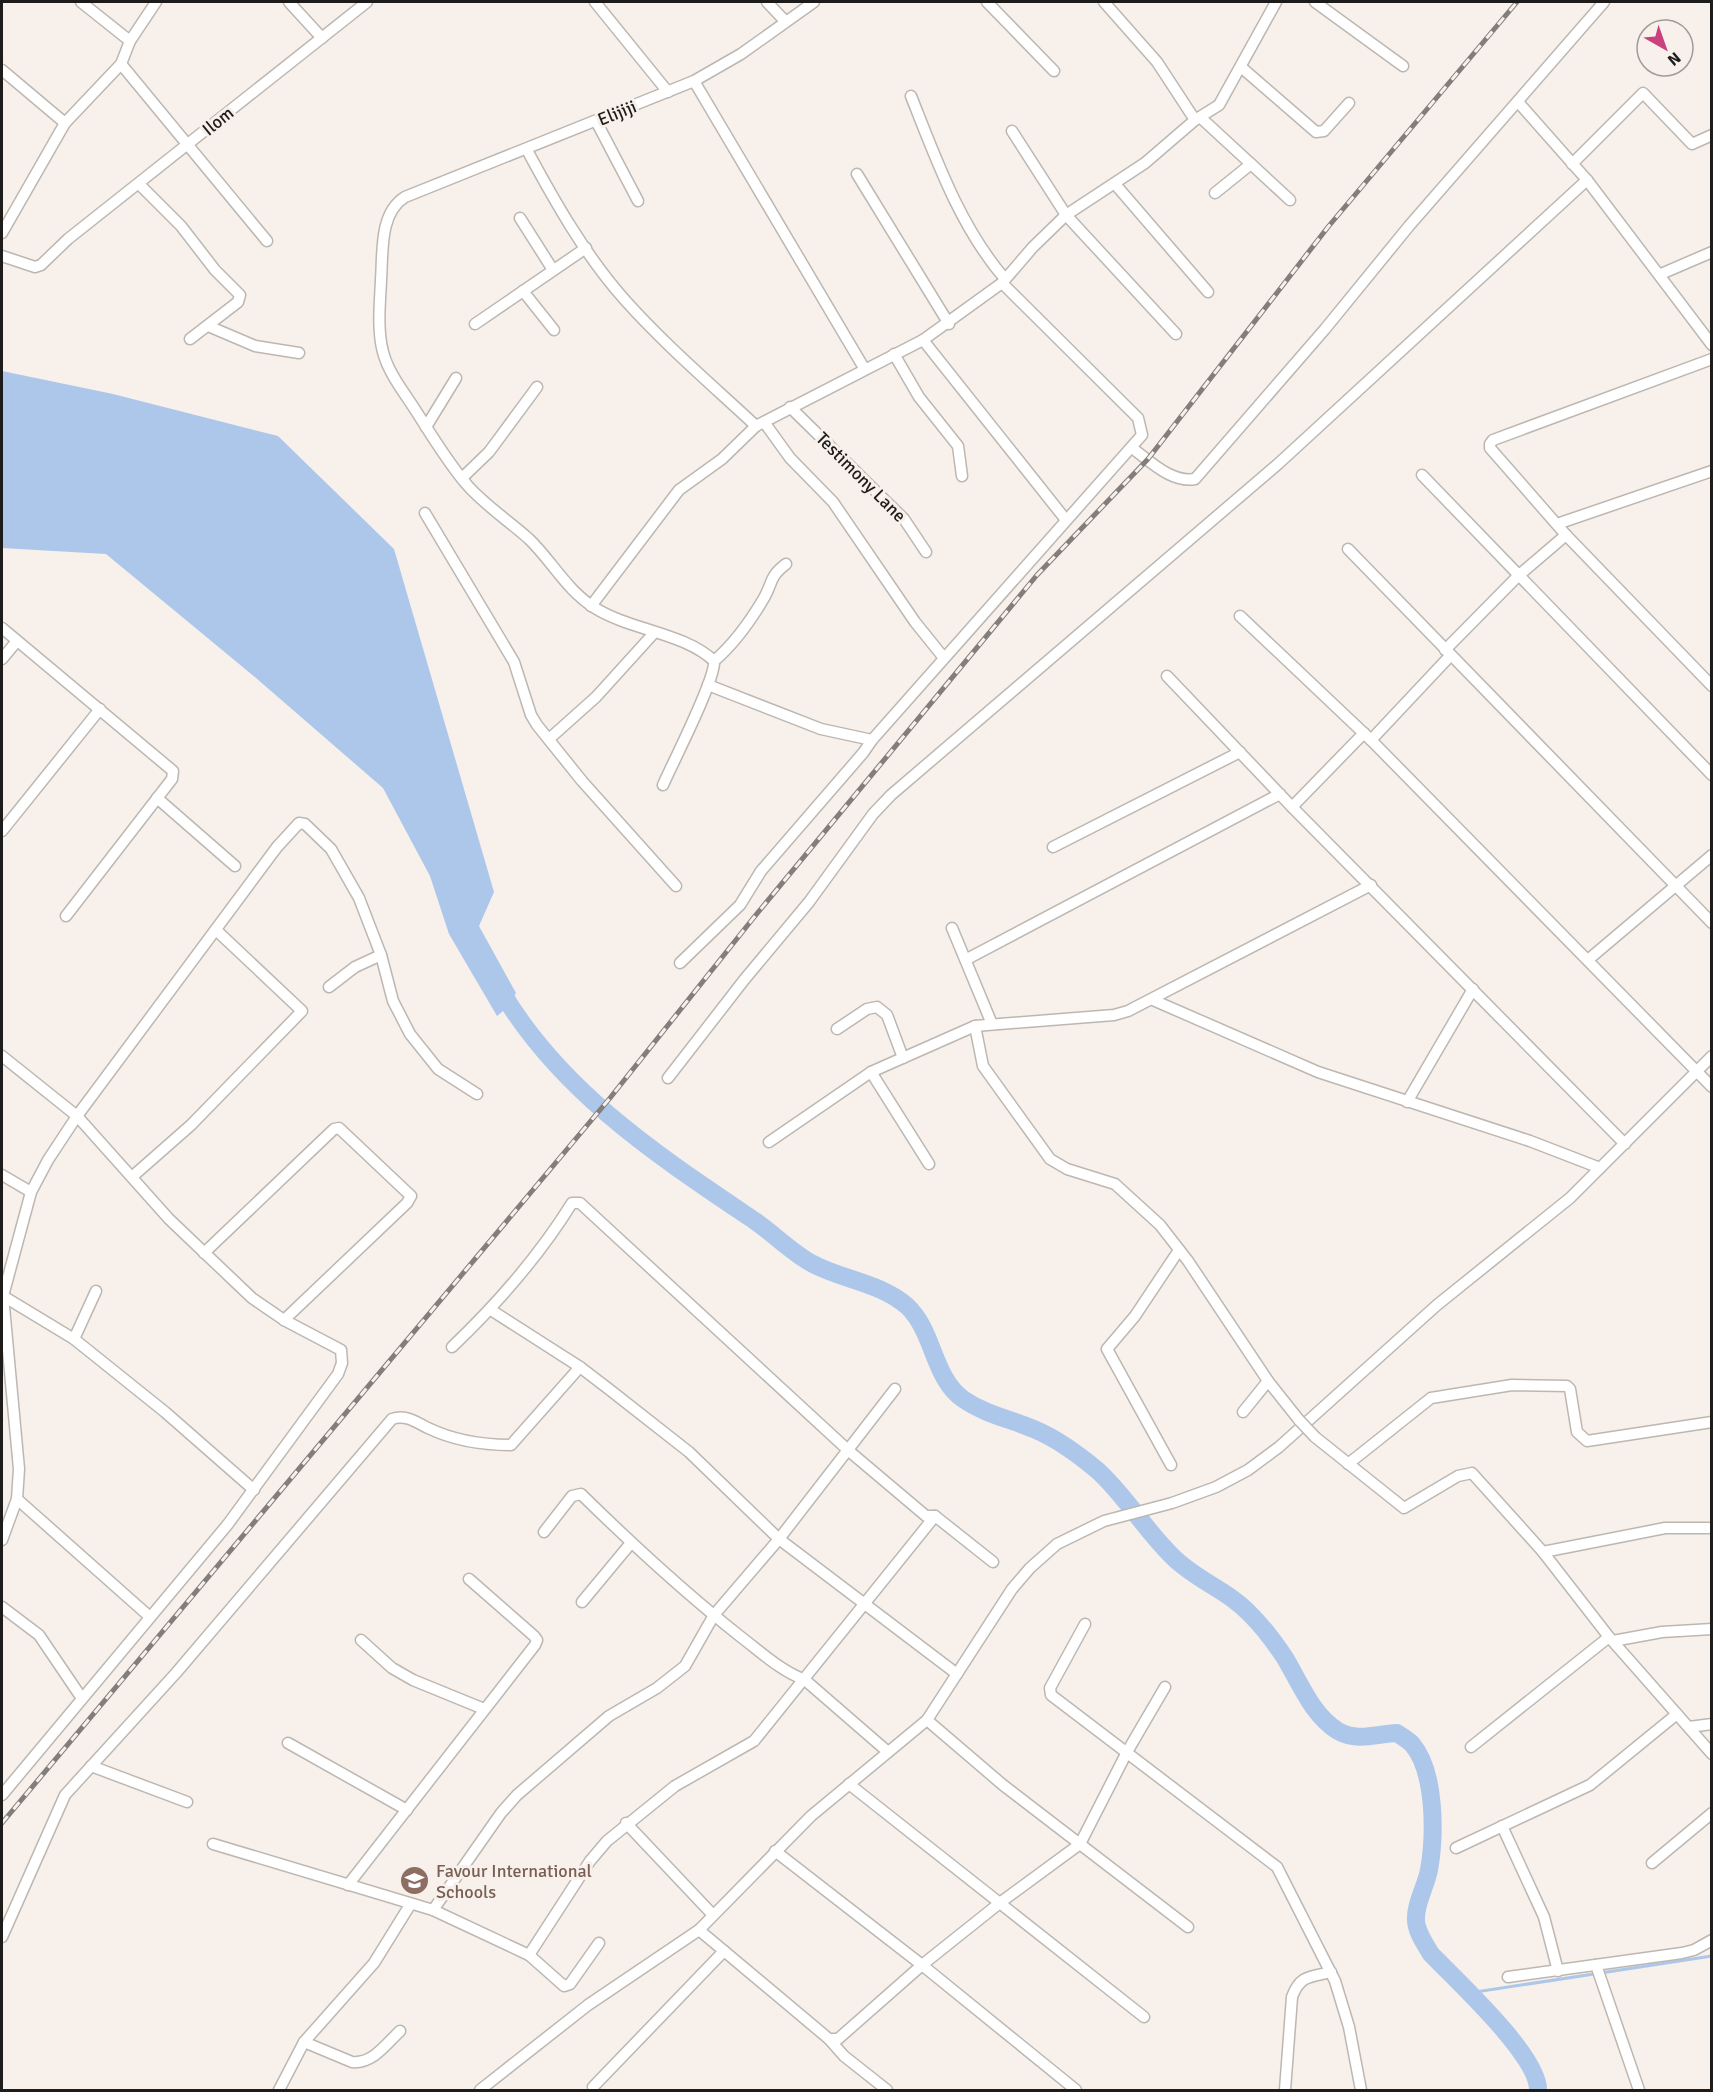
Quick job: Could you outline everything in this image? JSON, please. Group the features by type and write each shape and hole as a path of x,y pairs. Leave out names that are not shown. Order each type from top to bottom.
{"street":[{"path":"81,2 130,41"},
{"path":"2,233 65,123 121,64 130,41 156,2"},
{"path":"289,2 322,38"},
{"name":"Ilom","path":"2,256 35,267 46,261 68,239 188,146 366,2"},
{"path":"595,2 668,92"},
{"path":"767,2 784,20"},
{"name":"Elijiji","path":"426,427 386,362 381,340 383,244 388,217 397,202 694,81 741,54 784,20 814,2"},
{"path":"987,2 1054,71"},
{"path":"1104,2 1157,62 1197,118 1290,200"},
{"path":"591,606 679,490 722,459 760,424 864,368 924,340 949,324 1004,281 1033,247 1066,215 1145,163 1197,118 1223,101 1276,2"},
{"path":"1315,2 1403,66"},
{"path":"1132,448 1168,474 1185,481 1195,479 1264,402 1408,226 1604,2"},
{"path":"121,64 267,241"},
{"path":"1241,67 1316,132 1324,131 1349,103"},
{"path":"2,70 65,123"},
{"path":"694,81 864,368"},
{"path":"1572,164 1643,93 1692,144 1712,135"},
{"path":"680,963 740,904 761,871 872,740 1142,435 1138,418 1004,281 973,232 948,185 911,96"},
{"path":"1518,102 1587,180 1712,345"},
{"path":"596,122 638,201"},
{"path":"1012,131 1066,215 1176,334"},
{"path":"527,150 555,202 586,248 641,318 760,424 832,502 915,622 944,658"},
{"path":"1215,193 1251,164"},
{"path":"857,174 949,324"},
{"path":"668,1078 744,980 809,902 891,795 1278,464 1587,180"},
{"path":"139,184 181,226 222,278 240,295 238,302 190,339"},
{"path":"1114,184 1208,292"},
{"path":"520,218 553,270"},
{"path":"475,324 586,248"},
{"path":"1660,274 1712,252"},
{"path":"523,291 554,330"},
{"path":"208,326 255,346 299,353"},
{"path":"924,340 1066,520"},
{"path":"894,354 920,397 958,446 962,476"},
{"path":"1712,358 1493,441 1490,448 1566,535 1712,686"},
{"path":"456,378 426,427 462,478 486,504 528,538 567,584 591,606 619,621 698,649 714,661 715,667 708,685 663,785"},
{"path":"462,478 489,452 537,387"},
{"name":"Testimony Lane","path":"790,407 904,519 926,552"},
{"path":"1557,524 1712,471"},
{"path":"1422,474 1712,775"},
{"path":"424,513 514,662 531,715 582,781 676,886"},
{"path":"1292,807 1367,737 1518,576 1566,535"},
{"path":"1348,549 1712,923"},
{"path":"714,661 725,651 754,614 766,595 772,577 786,564"},
{"path":"1240,616 1367,737 1589,959 1712,1087"},
{"path":"2,628 173,771 172,779 66,916"},
{"path":"549,739 596,697 654,633"},
{"path":"2,659 17,641"},
{"path":"1167,676 1292,807 1625,1144"},
{"path":"708,685 821,729 872,740"},
{"path":"2,831 100,709"},
{"path":"1053,847 1240,752"},
{"path":"967,959 1280,794"},
{"path":"157,798 235,866"},
{"path":"2,1540 17,1499 19,1450 11,1401 3,1296 31,1192 48,1160 77,1116 277,847 299,823 305,824 331,849 360,898 381,955 393,1001 410,1034 438,1069 477,1094"},
{"path":"1589,959 1712,855"},
{"path":"770,1142 871,1072 975,1026 1114,1015 1153,1000 1371,885"},
{"path":"952,928 967,959 992,1024"},
{"path":"133,1176 191,1125 302,1011 216,930"},
{"path":"329,987 355,968 381,955"},
{"path":"1407,1102 1473,989"},
{"path":"1153,1000 1318,1072 1530,1141 1600,1168"},
{"path":"837,1029 867,1009 877,1007 887,1015 903,1058"},
{"path":"975,1026 983,1066 1050,1159 1067,1169 1115,1184 1160,1225 1268,1381 1315,1437 1404,1508 1458,1476 1472,1473 1543,1552 1611,1639 1712,1754"},
{"path":"2,1056 77,1116 169,1219 252,1298 284,1320 340,1350 342,1363 338,1374 254,1490 2,1795"},
{"path":"480,2091 588,2005 699,1930 775,1851 849,1784 927,1720 1012,1589 1030,1568 1057,1544 1104,1521 1172,1503 1216,1487 1248,1470 1279,1447 1437,1305 1570,1198 1696,1069 1712,1056"},
{"path":"871,1072 929,1164"},
{"path":"204,1253 334,1129 339,1128 411,1196 407,1203 284,1320"},
{"path":"2,1175 31,1192"},
{"path":"452,1347 491,1310 556,1228 572,1203 580,1203 849,1451 926,1516 935,1516 993,1562"},
{"path":"1171,1465 1107,1349 1135,1316 1179,1250"},
{"path":"74,1339 96,1291"},
{"path":"3,1296 74,1339 165,1412 254,1490"},
{"path":"491,1310 580,1367 689,1452 779,1539 957,1674"},
{"path":"2,1937 66,1795 176,1673 392,1419 407,1418 450,1438 467,1442 511,1445 580,1367"},
{"path":"1243,1412 1268,1381"},
{"path":"1348,1464 1425,1401 1469,1390 1512,1385 1567,1386 1570,1389 1577,1432 1587,1441 1712,1422"},
{"path":"433,1910 501,1813 517,1795 609,1716 672,1679 695,1652 714,1615 779,1539 895,1389"},
{"path":"544,1532 578,1493 714,1615 789,1674 805,1680 888,1752"},
{"path":"17,1499 150,1617"},
{"path":"529,1955 590,1861 626,1823 698,1771 754,1741 935,1516"},
{"path":"1543,1552 1665,1528 1712,1528"},
{"path":"582,1602 631,1542"},
{"path":"348,1885 537,1640 469,1579"},
{"path":"2,1607 39,1635 81,1697"},
{"path":"1085,1624 1049,1691 1198,1809 1274,1862 1331,1972 1350,2027 1361,2091"},
{"path":"1471,1747 1611,1639 1662,1632 1712,1629"},
{"path":"361,1640 392,1668 413,1680 484,1709"},
{"path":"829,2039 838,2038 921,1965 1080,1844 1127,1752 1165,1687"},
{"path":"1456,1848 1599,1779 1677,1713"},
{"path":"927,1720 1188,1928"},
{"path":"1689,1727 1712,1724"},
{"path":"288,1743 407,1810"},
{"path":"91,1766 187,1802"},
{"path":"849,1784 1144,2017"},
{"path":"1652,1863 1712,1813"},
{"path":"626,1823 713,1915"},
{"path":"1502,1826 1544,1917 1558,1971"},
{"path":"213,1844 410,1905 433,1910 529,1955 567,1986 599,1943"},
{"path":"775,1851 921,1965 1076,2091"},
{"path":"279,2091 304,2042 374,1963 410,1905"},
{"path":"699,1930 887,2091"},
{"path":"1508,1977 1558,1971 1598,1970 1694,1950 1712,1940"},
{"path":"593,2087 724,1951"},
{"path":"1598,1970 1639,2091"},
{"path":"1285,2091 1292,1997 1296,1985 1301,1980 1331,1972"},
{"path":"304,2042 352,2062 360,2063 371,2058 400,2031"}],"water":[{"path":"2,371 113,394 278,436 394,549 494,892 479,926 516,993 509,1006 497,1016 449,934 430,876 383,788 256,678 106,554 2,548"}],"waterway":[{"path":"497,984 521,1022 549,1056 612,1118 805,1260 897,1298 916,1316 945,1379 963,1399 990,1413 1044,1434 1068,1448 1097,1470 1117,1490 1153,1536 1173,1557 1192,1573 1242,1606 1269,1635 1314,1707 1329,1724 1338,1731 1352,1736 1397,1733 1412,1744 1426,1771 1430,1787 1433,1823 1429,1870 1416,1914 1418,1929 1431,1954 1476,1999 1511,2039 1535,2075 1538,2090"},
{"path":"1469,1993 1712,1956"}],"railway":[{"path":"2,1823 610,1098 755,916 1037,575 1148,459 1328,227 1517,2"}],"place":[{"name":"Favour International Schools","path":"415,1881"}]}
